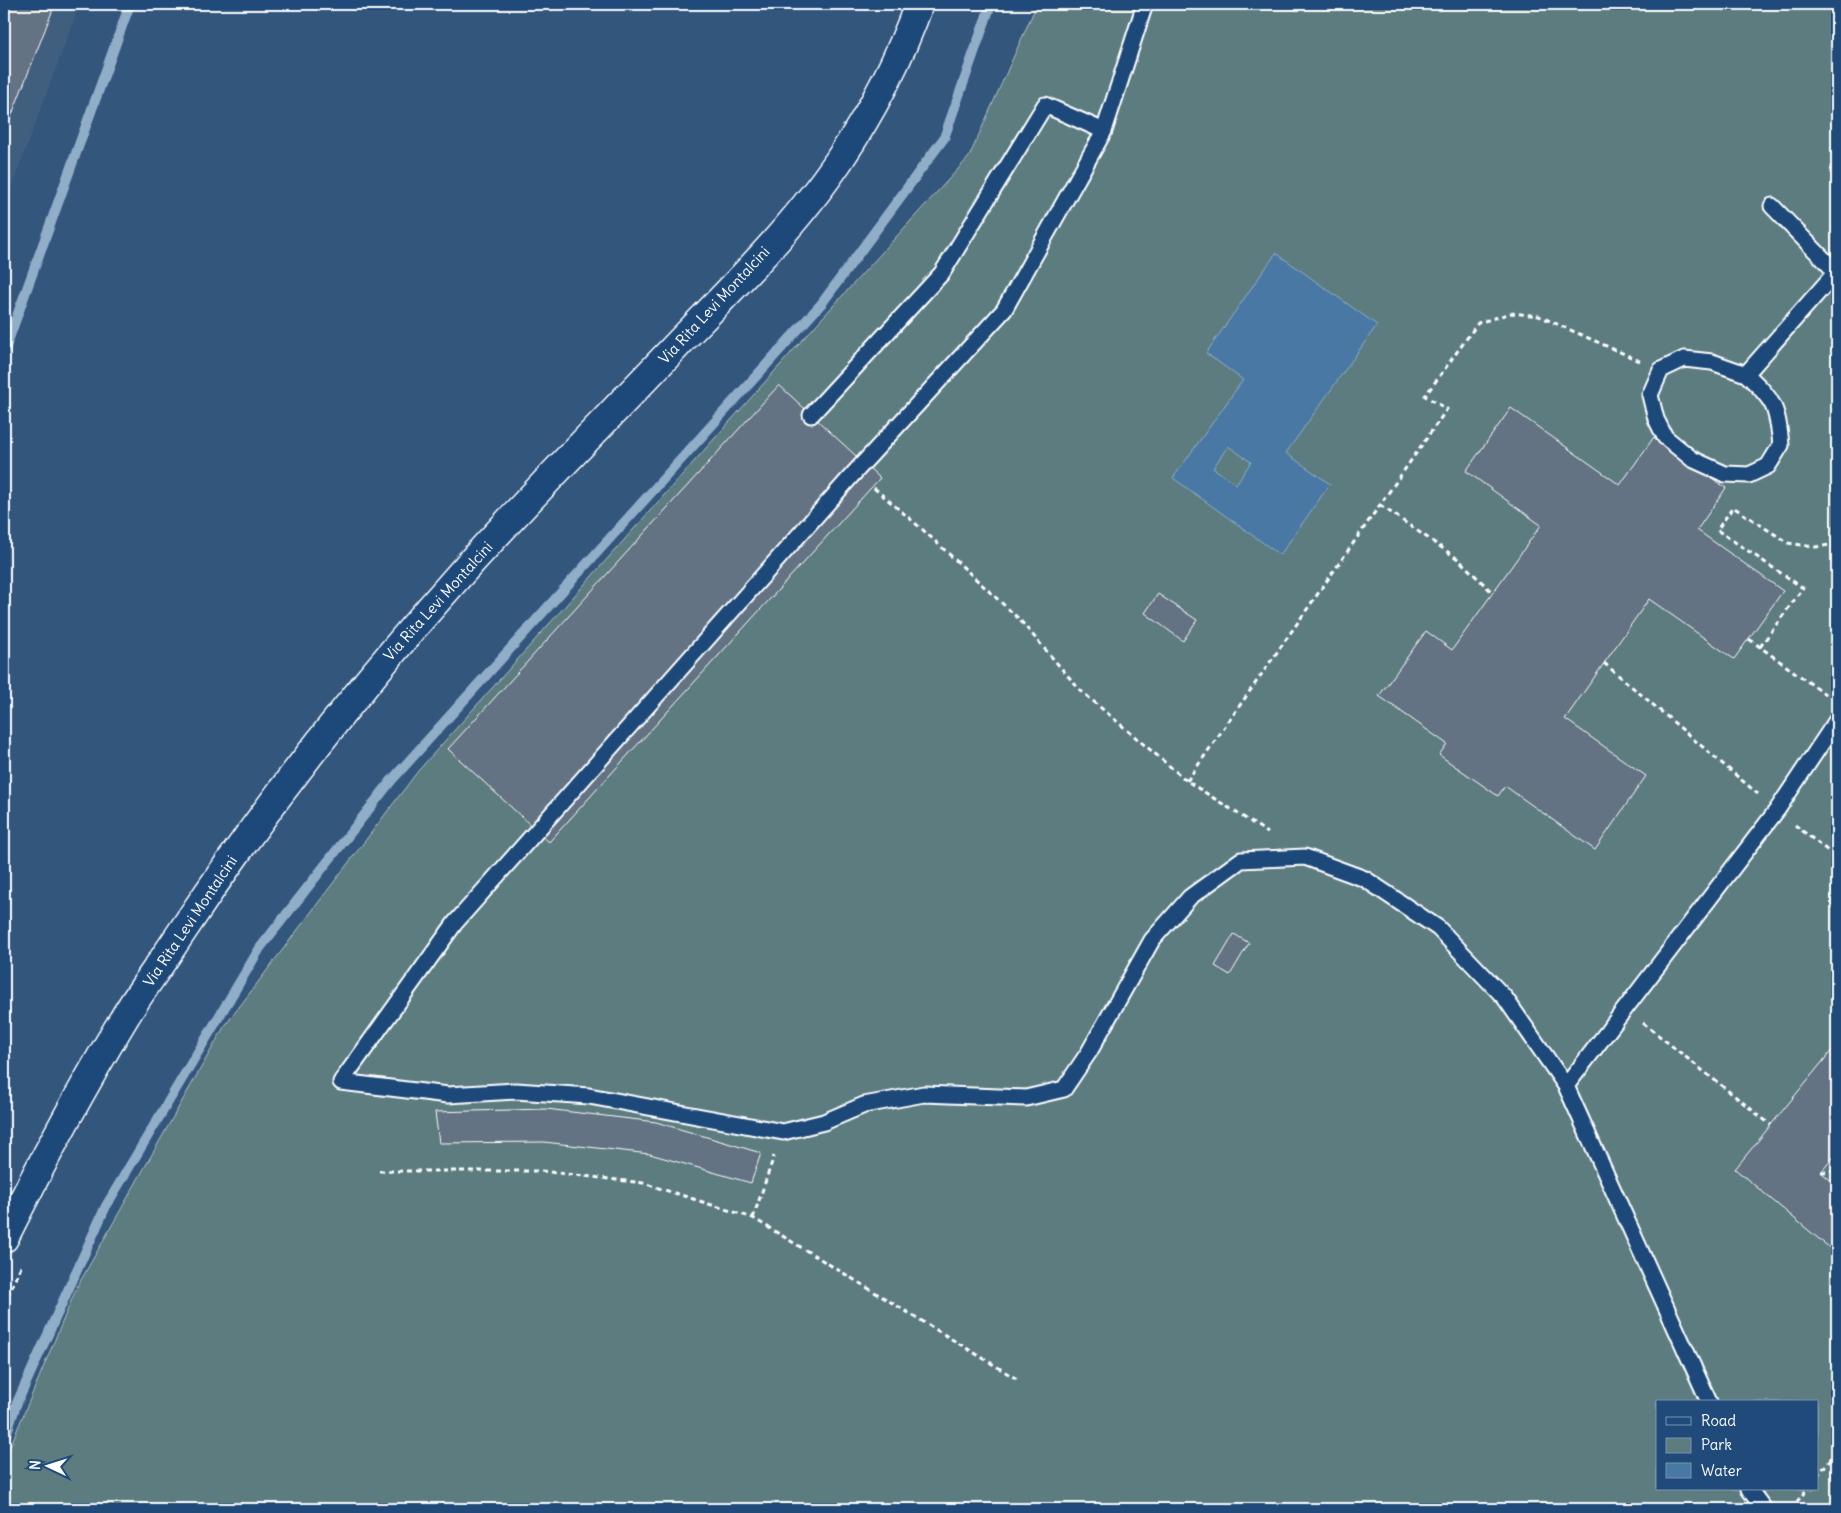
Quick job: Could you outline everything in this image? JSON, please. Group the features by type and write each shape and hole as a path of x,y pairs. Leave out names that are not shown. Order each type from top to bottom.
{"street":[{"name":"Via Rita Levi Montalcini","path":"4,1238 49,1148 125,1017 219,874 279,794 390,654 457,577 737,283 792,222 837,163 875,101 904,44 919,4"}],"lane":[{"path":"1146,4 1104,131 1004,310 855,472 455,923 341,1082 448,1095 516,1091 589,1096 783,1132 824,1122 864,1105 924,1094 1026,1098 1064,1089 1089,1052 1152,940 1190,896 1240,860 1305,857 1366,879 1438,928 1505,998 1566,1086 1708,1400"},
{"path":"811,415 942,273 1045,105 1104,131"},
{"path":"1746,374 1837,271 1772,206"},
{"path":"1684,359 1712,362 1746,374 1763,390 1775,407 1781,445 1768,466 1749,475 1725,474 1692,459 1665,438 1656,419 1650,395 1661,370 1684,359"},
{"path":"1566,1086 1777,810 1837,720"},
{"path":"1750,1490 1764,1509"}],"path":[{"path":"1186,780 1447,409 1425,396 1478,323 1511,313 1539,316 1661,370"},
{"path":"855,472 922,529 1019,619 1080,690 1186,780 1305,857"},
{"path":"1380,505 1458,559 1493,593"},
{"path":"1760,647 1803,588 1717,530 1733,507 1788,544 1815,547 1837,544"},
{"path":"1748,639 1830,697"},
{"path":"1604,663 1777,810 1837,858"},
{"path":"1625,1009 1771,1125"},
{"path":"753,1218 783,1132"},
{"path":"379,1171 540,1171 643,1182 753,1218 1017,1379"},
{"path":"1821,1172 1837,1171"},
{"path":"4,1304 25,1256"},
{"path":"1818,1475 1837,1451"},
{"path":"1791,1509 1806,1490"}],"shaded area":[{"path":"4,4 80,4 4,207"}],"green space":[{"path":"1037,4 1837,4 1837,1509 4,1509 4,1461 77,1287 224,1027 418,771 823,317 969,157"}],"water":[{"path":"1276,253 1377,325 1286,453 1330,484 1280,555 1173,478 1243,380 1206,353","holes":["1228,446 1251,462 1236,484 1213,468"]}],"building":[{"path":"4,4 55,4 4,135"},
{"path":"779,385 880,478 549,842 448,749"},
{"path":"1511,408 1620,485 1654,437 1726,488 1697,530 1783,591 1734,659 1649,599 1565,719 1646,776 1595,850 1505,786 1498,796 1439,755 1447,744 1379,696 1426,631 1452,650 1541,525 1466,471"},
{"path":"1158,594 1197,620 1183,641 1145,613"},
{"path":"1234,934 1249,943 1230,975 1215,966"},
{"path":"1837,1044 1837,1153 1821,1172 1837,1186 1837,1254 1735,1169"},
{"path":"546,1109 656,1122 761,1153 751,1183 650,1154 544,1142 439,1143 435,1112"}],"waterway":[{"path":"4,352 130,4"},
{"path":"4,1441 16,1405 106,1206 260,948 391,781 822,303 944,138 991,4"}]}
